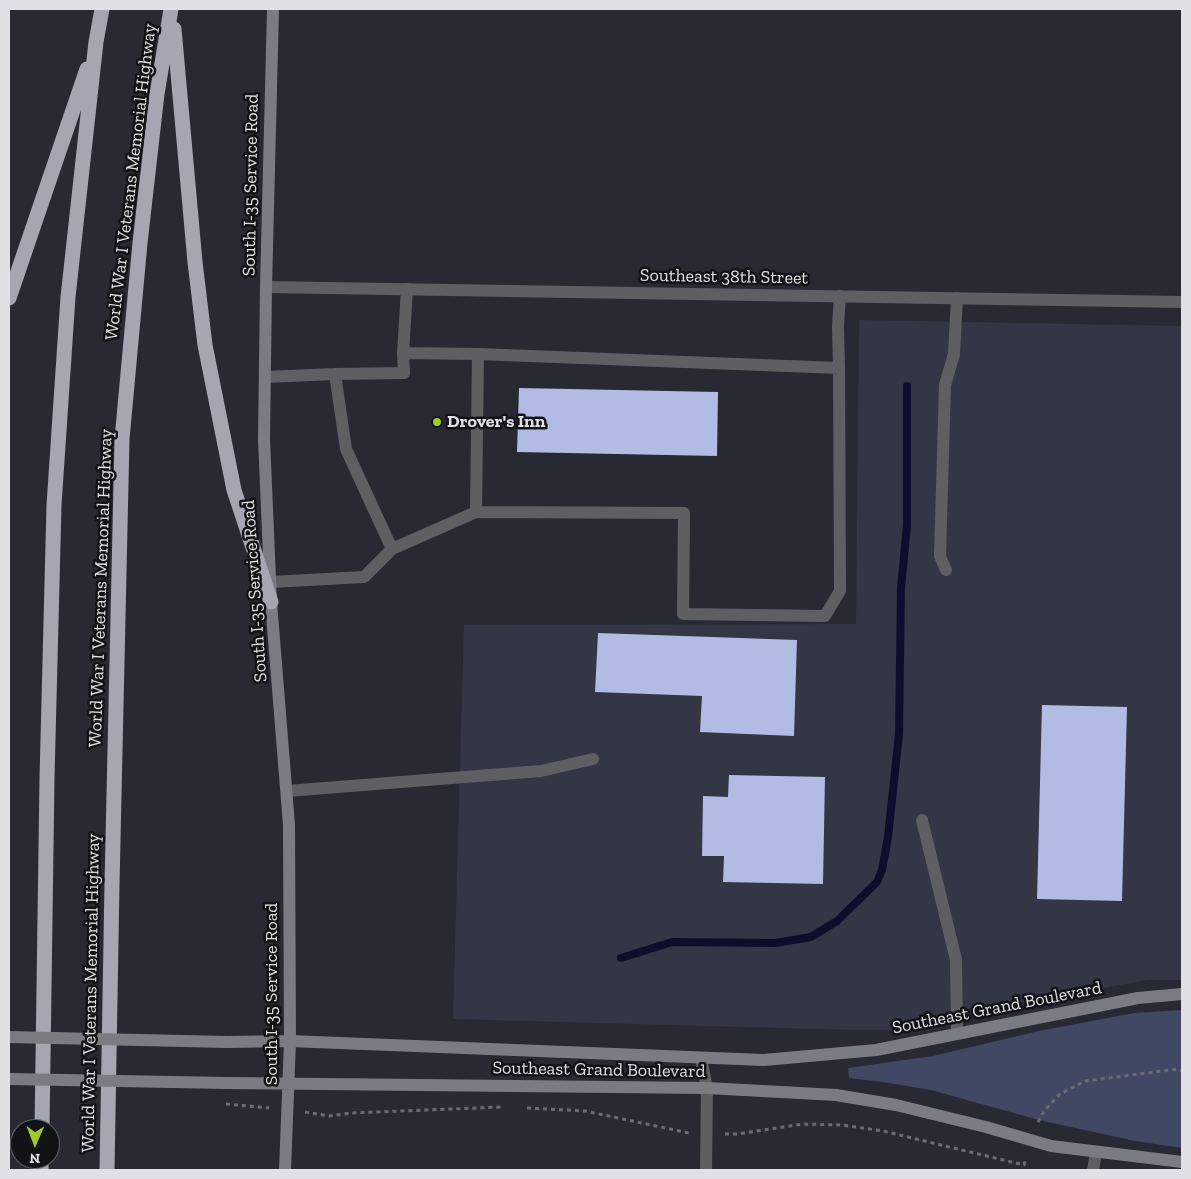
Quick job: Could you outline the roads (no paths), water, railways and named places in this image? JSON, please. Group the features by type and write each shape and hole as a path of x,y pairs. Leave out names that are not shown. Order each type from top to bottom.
{"highway":[{"path":"42,1119 47,778 54,505 68,297 96,42 102,9"},
{"path":"172,9 195,262 205,345 234,490 271,602"},
{"name":"World War I Veterans Memorial Highway","path":"107,1170 122,439 140,243 157,94 172,9"},
{"path":"9,298 96,42"}],"street":[{"name":"South I-35 Service Road","path":"273,9 264,438 271,602 289,825 290,1041 285,1170"},
{"name":"Southeast 38th Street","path":"266,287 1182,302"},
{"path":"265,377 404,373 407,289"},
{"path":"271,582 364,577 392,549 476,512 684,514 683,614 825,616 840,591 838,368 840,296"},
{"path":"946,570 940,556 945,385 954,354 957,298"},
{"path":"404,353 478,354 838,368"},
{"path":"476,512 478,354"},
{"path":"335,374 346,448 392,549"},
{"path":"287,791 541,771 593,759"},
{"path":"922,820 956,960 957,1034"},
{"name":"Southeast Grand Boulevard","path":"9,1037 226,1042 290,1041 764,1060 876,1050 1138,998 1182,994"},
{"path":"701,1058 706,1088 706,1170"},
{"name":"Southeast Grand Boulevard","path":"9,1078 289,1085 706,1088 836,1095 896,1105 986,1127 1051,1146 1182,1162"},
{"path":"1092,1170 1096,1153"}],"waterway":[{"path":"621,958 672,942 775,943 811,937 837,921 877,882 882,870 888,837 899,734 901,588 907,525 907,386"}],"place":[{"name":"Drover's Inn","path":"437,422"}]}
